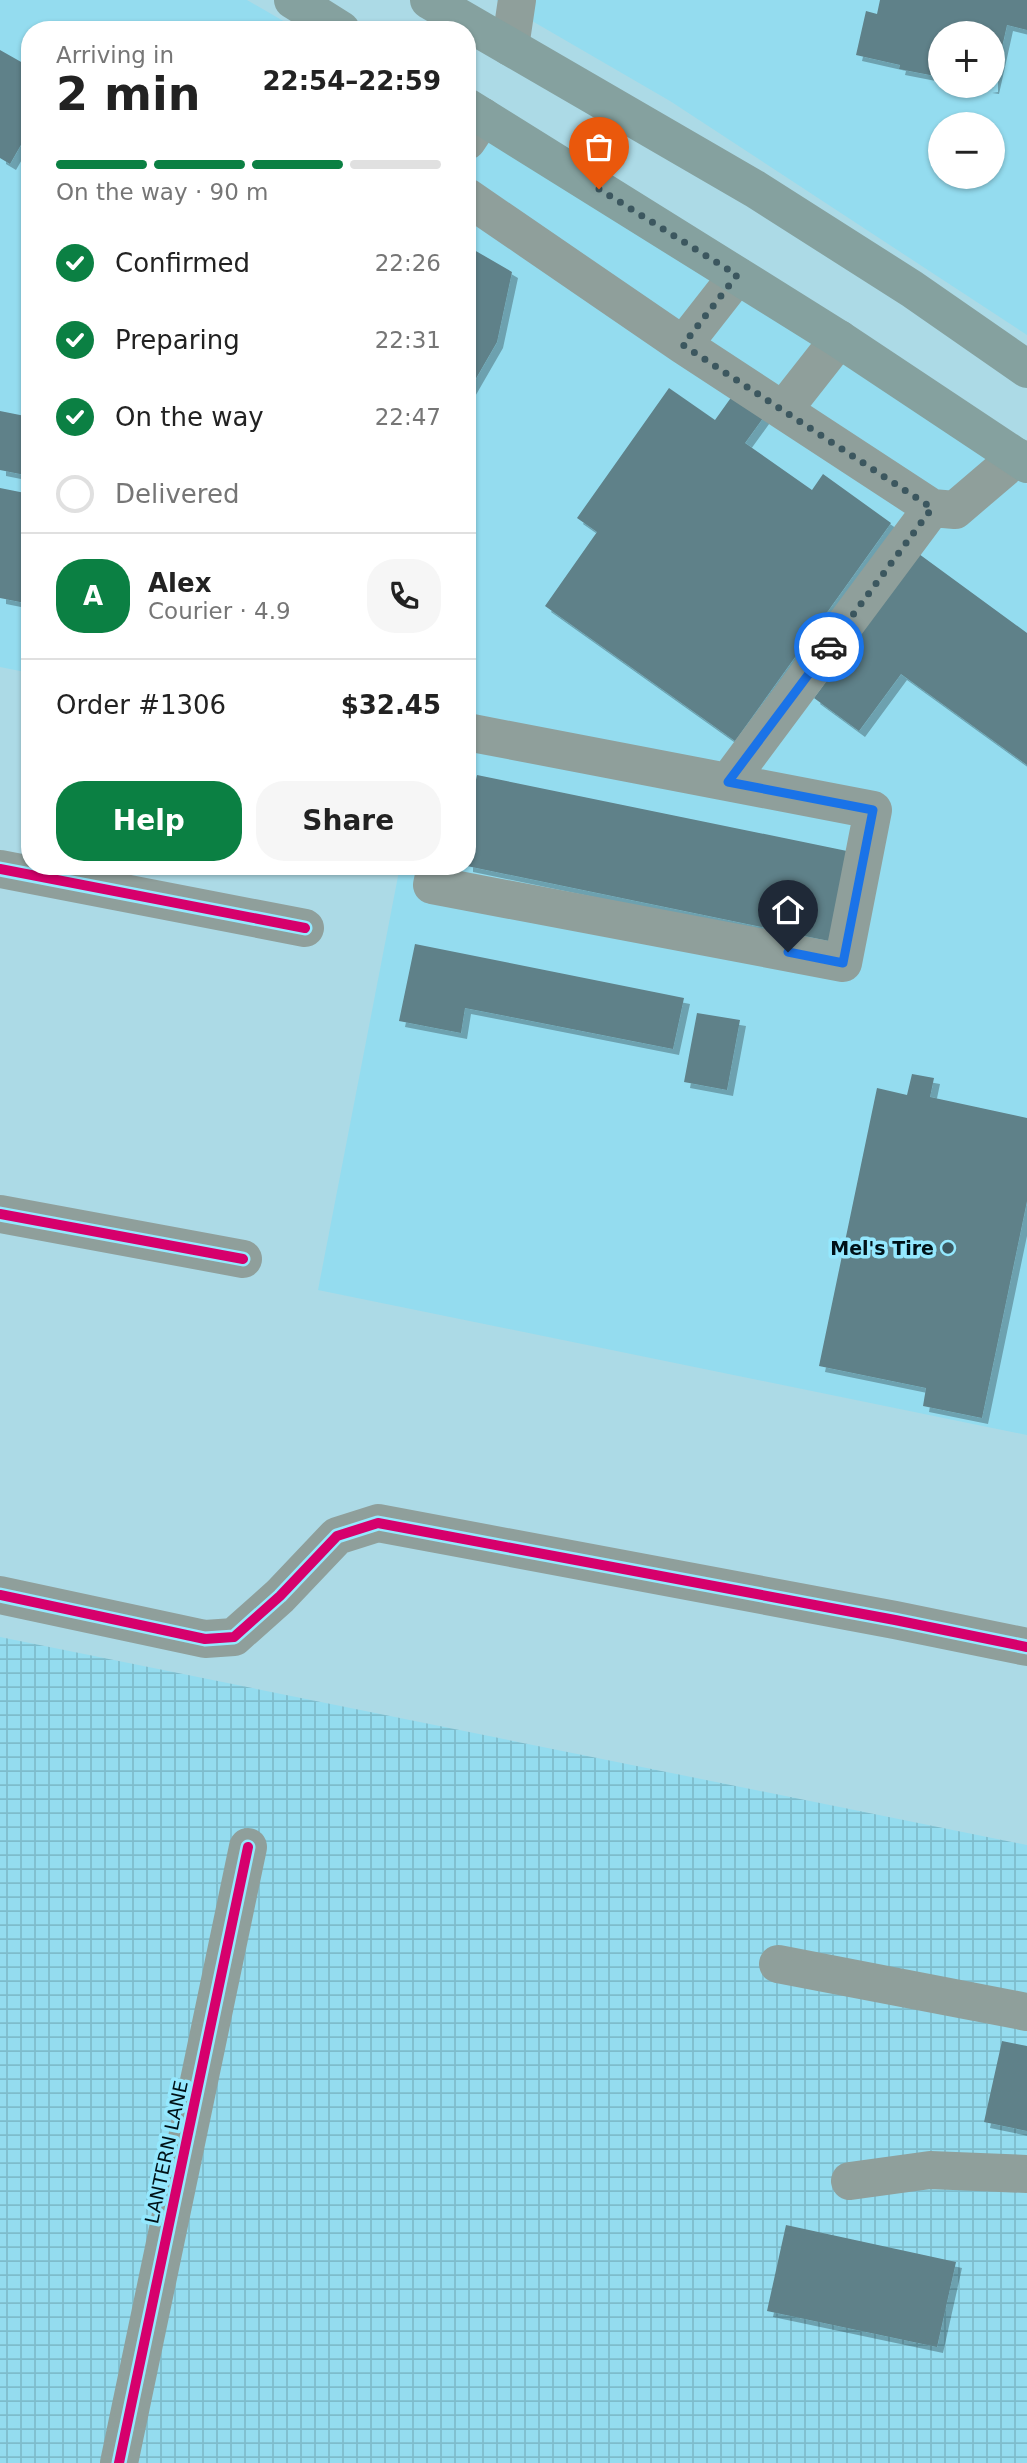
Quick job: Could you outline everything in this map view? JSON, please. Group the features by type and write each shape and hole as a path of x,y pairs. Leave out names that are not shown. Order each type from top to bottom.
{"main road":[{"path":"292,0 326,21"},
{"path":"429,0 465,21"},
{"path":"476,27 755,189 912,289 1027,369"},
{"path":"476,124 737,275 1022,460"}],"street":[{"path":"510,47 517,0"},
{"path":"476,203 683,345 932,508 954,510 1022,460"},
{"path":"683,345 737,275"},
{"path":"784,409 839,339"},
{"path":"728,782 932,508"},
{"path":"434,875 432,885 843,963 873,810 476,734"},
{"path":"0,869 21,873"},
{"path":"31,875 305,928"},
{"path":"0,1214 243,1259"},
{"path":"0,1595 205,1639 234,1637 280,1596 337,1536 378,1523 1027,1647"},
{"name":"LANTERN LANE","path":"119,2463 248,1847"},
{"path":"778,1964 1027,2012"},
{"path":"850,2182 930,2170 1027,2174"}],"shaded area":[{"path":"0,0 247,0 283,21 21,21 21,671 0,667"},
{"path":"496,0 1027,0 1027,335 670,101"},
{"path":"476,134 796,333 1027,484 1027,1435 318,1290 398,875 476,875"},
{"path":"0,1637 1027,1845 1027,2463 0,2463"}],"building":[{"path":"880,0 1027,0 1027,30 1007,25 1005,34 1005,21 928,21 928,75 899,69 900,65 856,55 866,11 877,14"},
{"path":"0,50 21,62 21,145 10,164 0,158"},
{"path":"476,251 512,272 497,342 476,378"},
{"path":"669,388 715,420 735,392 766,414 745,443 812,490 823,474 891,523 735,741 545,606 597,532 577,518"},
{"path":"0,411 21,415 21,474 0,470"},
{"path":"0,488 21,492 21,602 0,598"},
{"path":"919,554 1027,633 1027,765 901,674 859,731 814,698"},
{"path":"477,775 847,851 829,941 476,868"},
{"path":"415,944 684,998 673,1049 465,1008 461,1033 399,1021"},
{"path":"697,1013 740,1020 727,1090 684,1082"},
{"path":"912,1074 934,1078 930,1097 1027,1118 1027,1201 982,1418 923,1406 926,1388 819,1366 877,1088 907,1095"},
{"path":"1002,2041 1027,2046 1027,2131 984,2122"},
{"path":"786,2225 956,2262 937,2347 767,2311"}],"cycle path":[{"path":"0,869 21,873"},
{"path":"31,875 305,928"},
{"path":"0,1214 243,1259"},
{"path":"0,1595 205,1639 234,1637 280,1596 337,1536 378,1523 1027,1647"},
{"path":"119,2463 248,1847"}],"way so far":[{"path":"599,189 737,275 683,345 932,508 829,647"}],"place":[{"name":"Mel's Tire","path":"948,1248"}],"route":[{"path":"788,952 843,963 873,810 728,782 829,647"}]}
